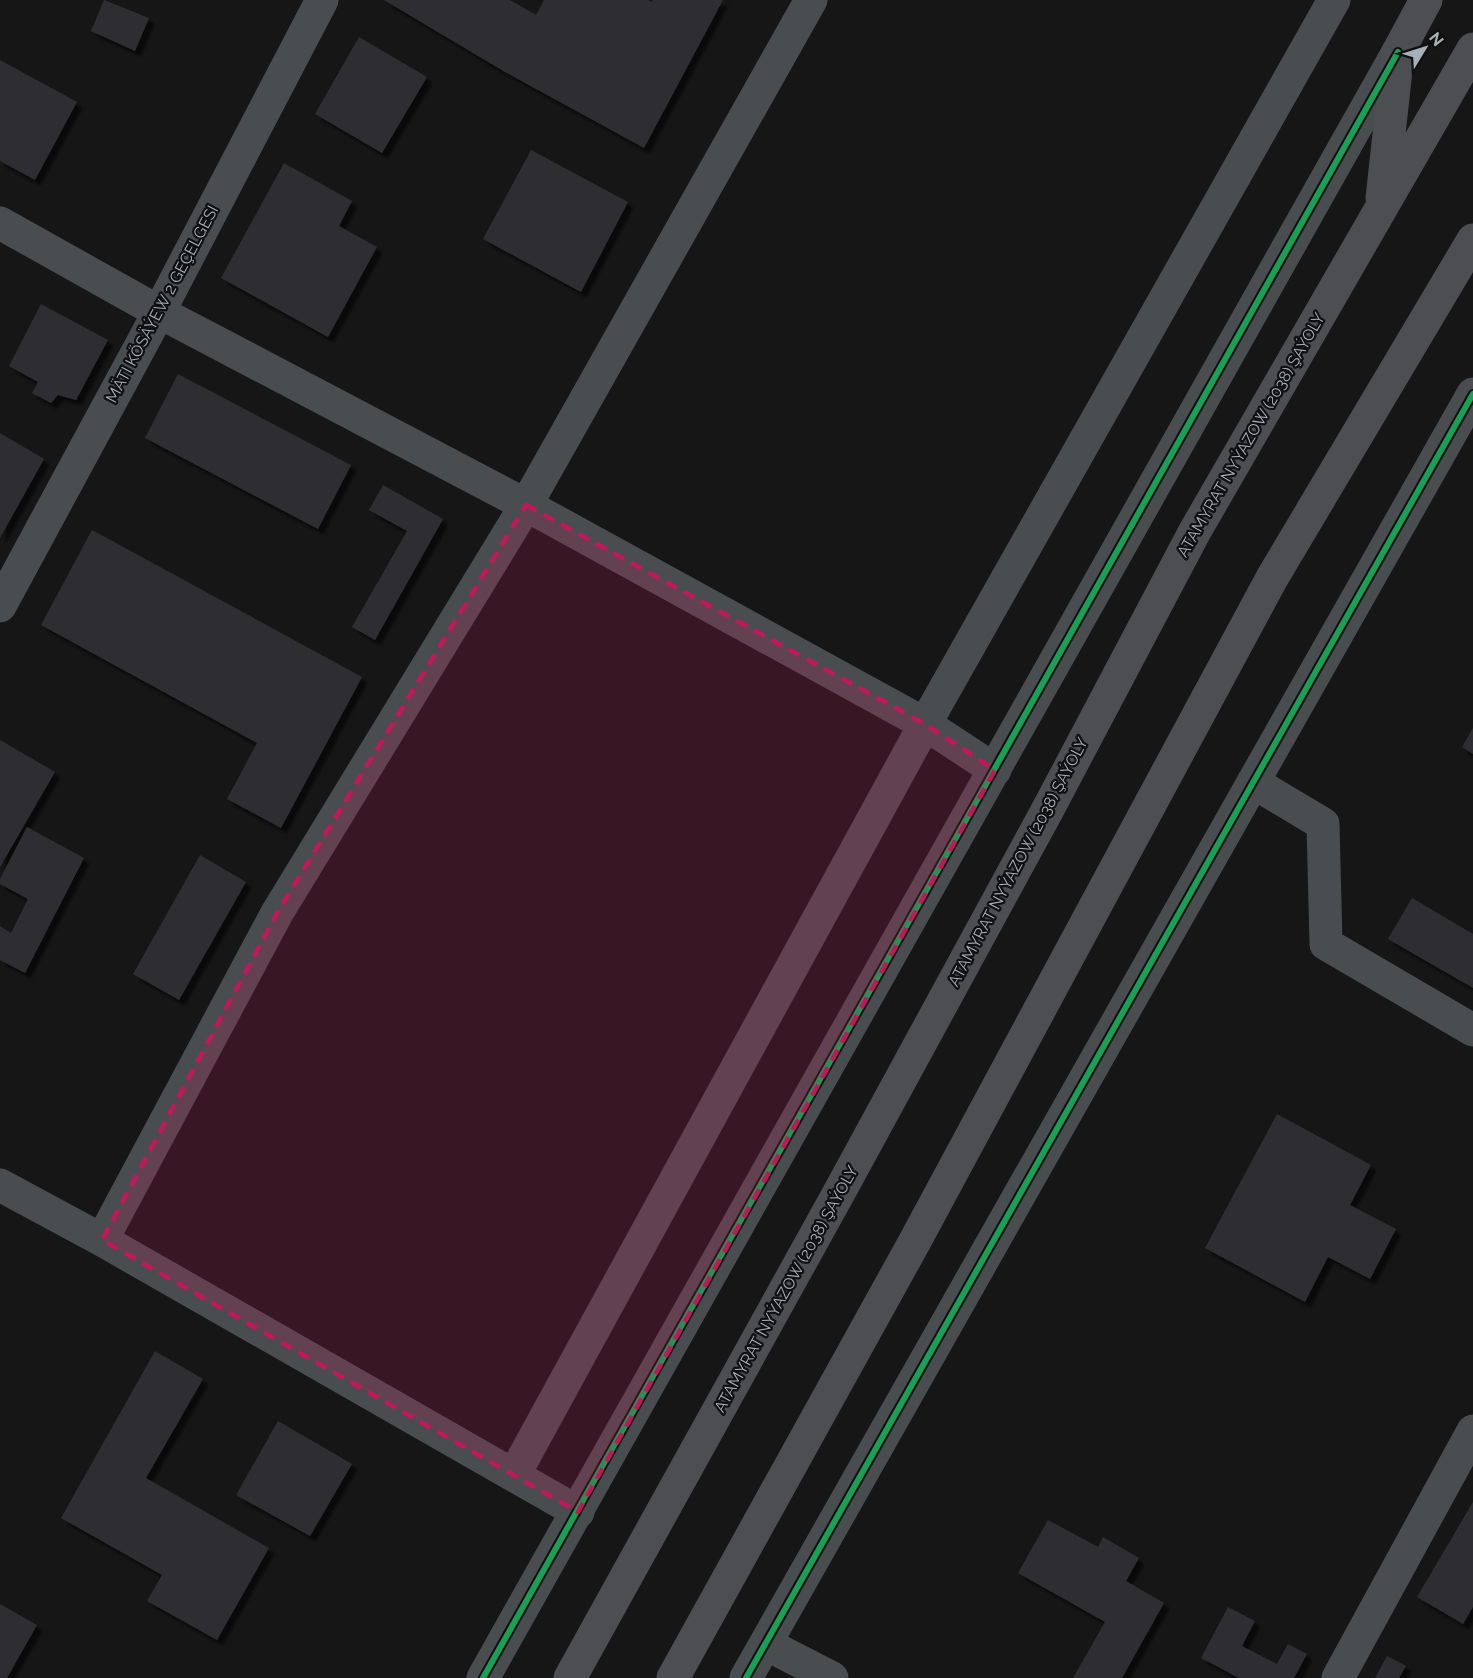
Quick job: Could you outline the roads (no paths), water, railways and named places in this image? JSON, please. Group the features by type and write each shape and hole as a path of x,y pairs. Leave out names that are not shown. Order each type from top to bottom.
{"main road":[{"path":"1381,208 1398,52 1426,0"},
{"name":"ATAMYRAT NYÝAZOW (2038) ŞAÝOLY","path":"570,1678 847,1179 1195,531 1473,50"},
{"path":"673,1678 915,1241 1272,578 1473,240"}],"street":[{"name":"MÄTI KÖSÄÝEW 2 GEÇELGESI","path":"0,606 159,312 322,0"},
{"path":"102,1240 277,913 526,505 811,0"},
{"path":"514,1475 925,724 1334,0"},
{"path":"483,1678 1398,52"},
{"path":"0,223 159,312 526,505 925,724 995,770"},
{"path":"746,1678 1473,394"},
{"path":"1253,782 1323,824 1326,944 1473,1030"},
{"path":"0,1185 102,1240 578,1512"},
{"path":"1338,1678 1473,1431"},
{"path":"766,1644 832,1678"}]}
